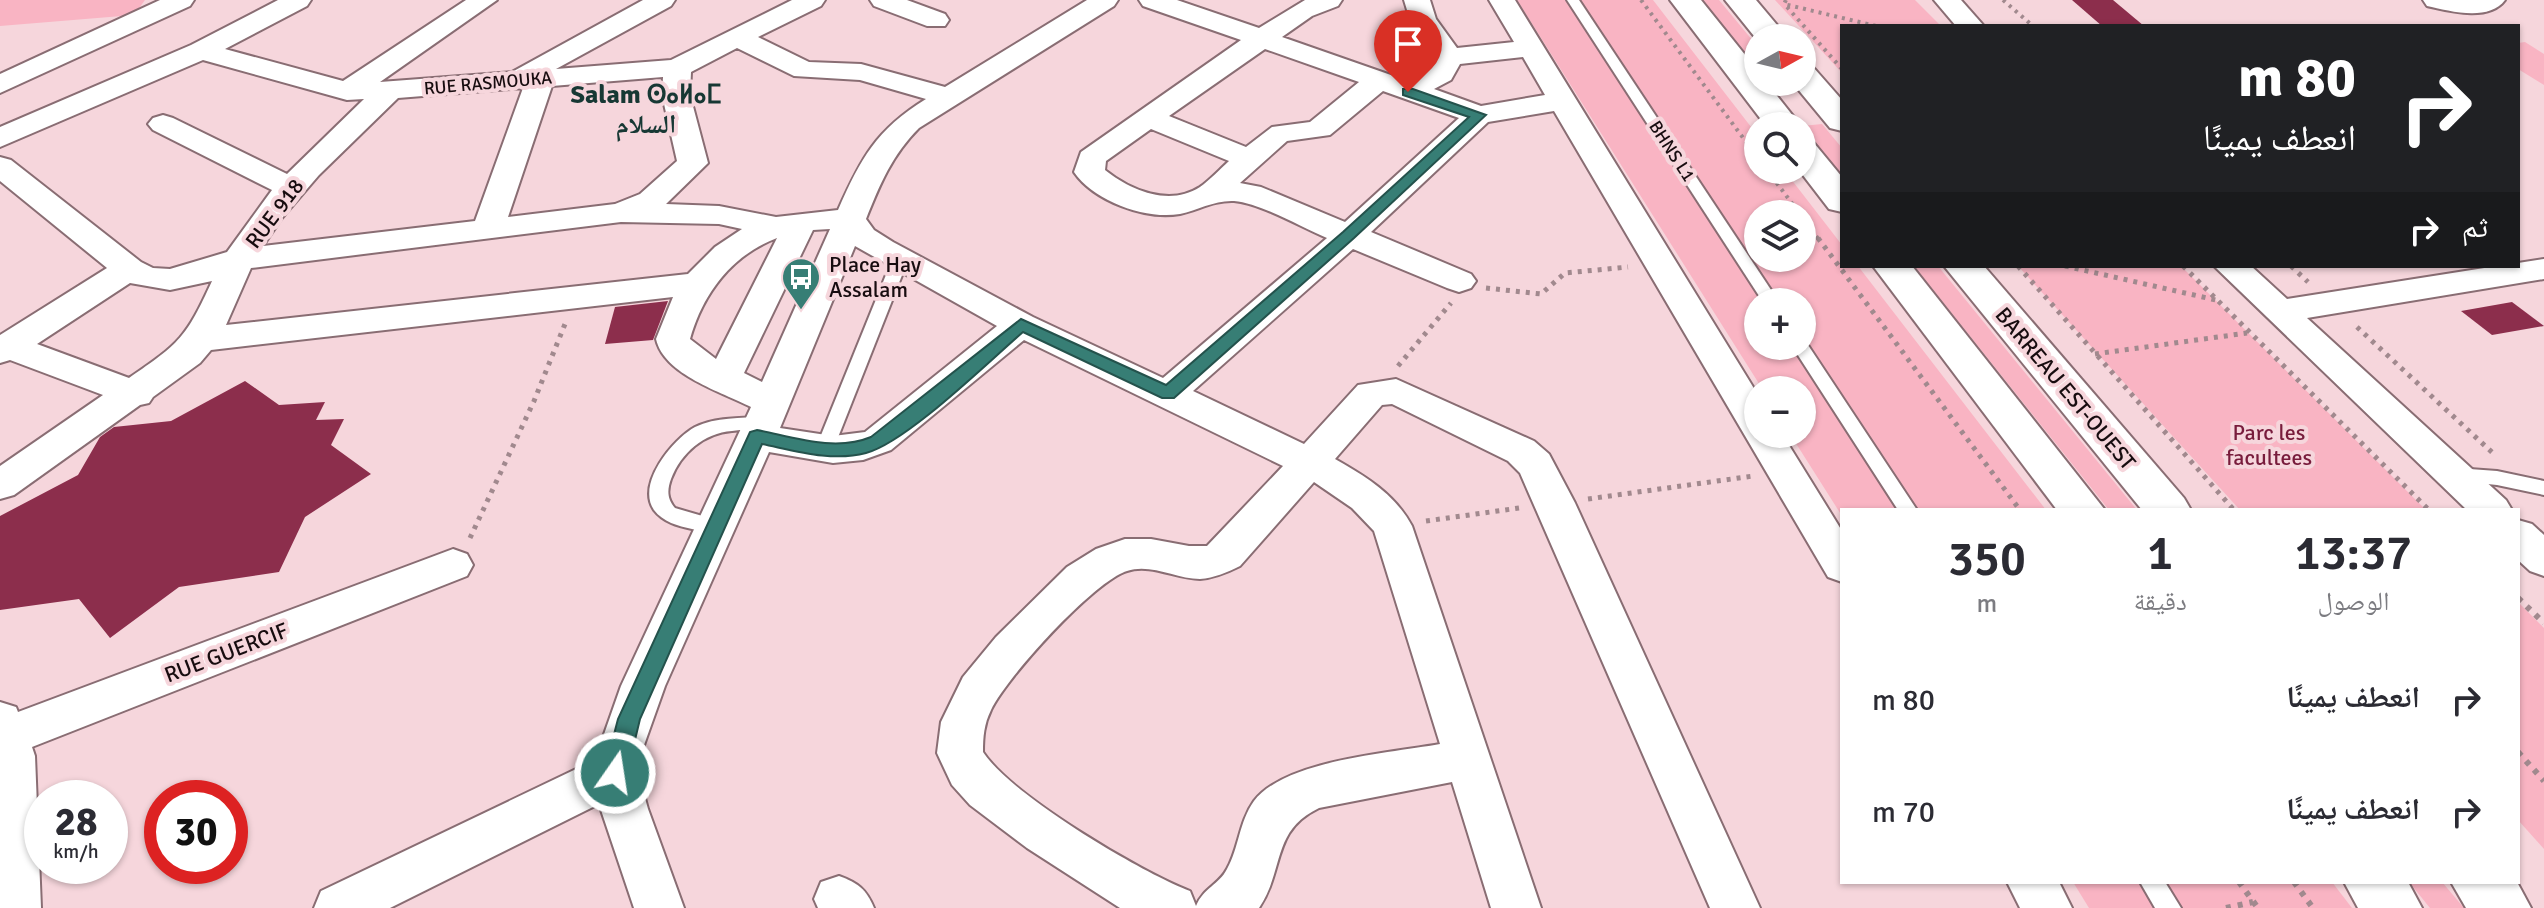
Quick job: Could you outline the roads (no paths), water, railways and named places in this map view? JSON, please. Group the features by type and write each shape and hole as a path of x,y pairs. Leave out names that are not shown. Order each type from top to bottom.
{"main road":[{"path":"1685,0 1773,112"},
{"path":"1740,0 1760,24"},
{"path":"1816,90 1840,119"},
{"path":"1816,168 1840,198"},
{"path":"1894,268 2080,508"},
{"name":"BARREAU EST-OUEST","path":"1965,268 2166,508"},
{"path":"2375,884 2393,908"},
{"path":"2482,884 2502,908"}],"street":[{"path":"0,85 181,0"},
{"path":"0,138 201,51 298,0"},
{"path":"347,91 484,0"},
{"path":"487,231 528,79 662,0"},
{"name":"RUE RASMOUKA","path":"201,51 347,91 677,68 812,0"},
{"path":"883,0 936,20"},
{"path":"659,908 624,809 615,773 629,719 764,421 874,163 888,142 909,122 1105,0"},
{"path":"1329,0 1303,10 1092,158 1089,172 1112,189 1160,208 1185,205 1212,192 1284,132 1310,133 1320,129 1378,81"},
{"path":"1417,0 1423,20 1450,57"},
{"path":"1502,0 1744,403"},
{"path":"1947,0 1969,24"},
{"path":"2436,0 2473,5 2485,5 2492,0"},
{"path":"1164,2 1479,115 1563,101"},
{"path":"738,38 804,70 861,72 949,97"},
{"path":"1450,57 1532,48"},
{"path":"1408,92 1441,74 1450,57"},
{"path":"677,68 676,95 693,163 704,178 789,224"},
{"name":"RUE 918","path":"195,347 240,259 290,187 390,90"},
{"path":"1168,393 1349,235 1479,115"},
{"path":"1150,118 1249,159"},
{"path":"163,124 290,187"},
{"path":"621,213 651,201 693,163"},
{"path":"0,166 141,277 179,279 240,259 621,213 719,215 789,224 849,219"},
{"path":"1212,192 1235,190 1250,194 1461,283"},
{"path":"849,219 863,237 900,260 1021,325 1311,463 1352,486 1377,505 1392,526 1516,908"},
{"path":"789,224 751,239 712,265 681,308 673,339 683,356 724,378 764,421 824,450 855,449 878,441 901,426 1021,325"},
{"path":"724,378 789,224"},
{"path":"2233,268 2490,508"},
{"path":"4,349 129,269"},
{"path":"2280,311 2544,269"},
{"path":"0,485 136,394 195,347 699,283"},
{"path":"4,349 136,394"},
{"path":"1172,908 1151,900 1011,811 969,773 960,757 963,723 971,704 1009,651 1089,573 1125,555 1138,554 1188,563 1217,560 1244,537 1371,394 1396,391 1502,440 1535,464 1545,480 1735,908"},
{"path":"1771,448 1840,563"},
{"path":"2520,537 2544,560"},
{"name":"RUE GUERCIF","path":"3,732 453,565"},
{"path":"3,732 12,756 16,908"},
{"path":"1220,908 1244,889 1252,876 1269,820 1292,798 1315,788 1467,759"},
{"path":"339,908 615,773"},
{"path":"2033,884 2047,908"}],"lane":[{"name":"BHNS L1","path":"1564,0 1751,288"},
{"name":"BHNS L1","path":"1573,0 1762,288"},
{"path":"824,450 900,260"},
{"path":"1798,360 1895,508"},
{"path":"1809,360 1907,508"},
{"path":"716,527 669,514 661,508 657,495 659,485 669,465 696,434 723,425 764,421"},
{"path":"2454,475 2544,488"},
{"path":"2140,884 2156,908"},
{"path":"2153,884 2169,908"}],"place":[{"name":"Place Hay Assalam","path":"801,311"}],"district":[{"name":"Salam ⵙⴰⵍⴰⵎ السلام","path":"646,109"}],"park label":[{"name":"Parc les facultees","path":"2269,444"}]}
